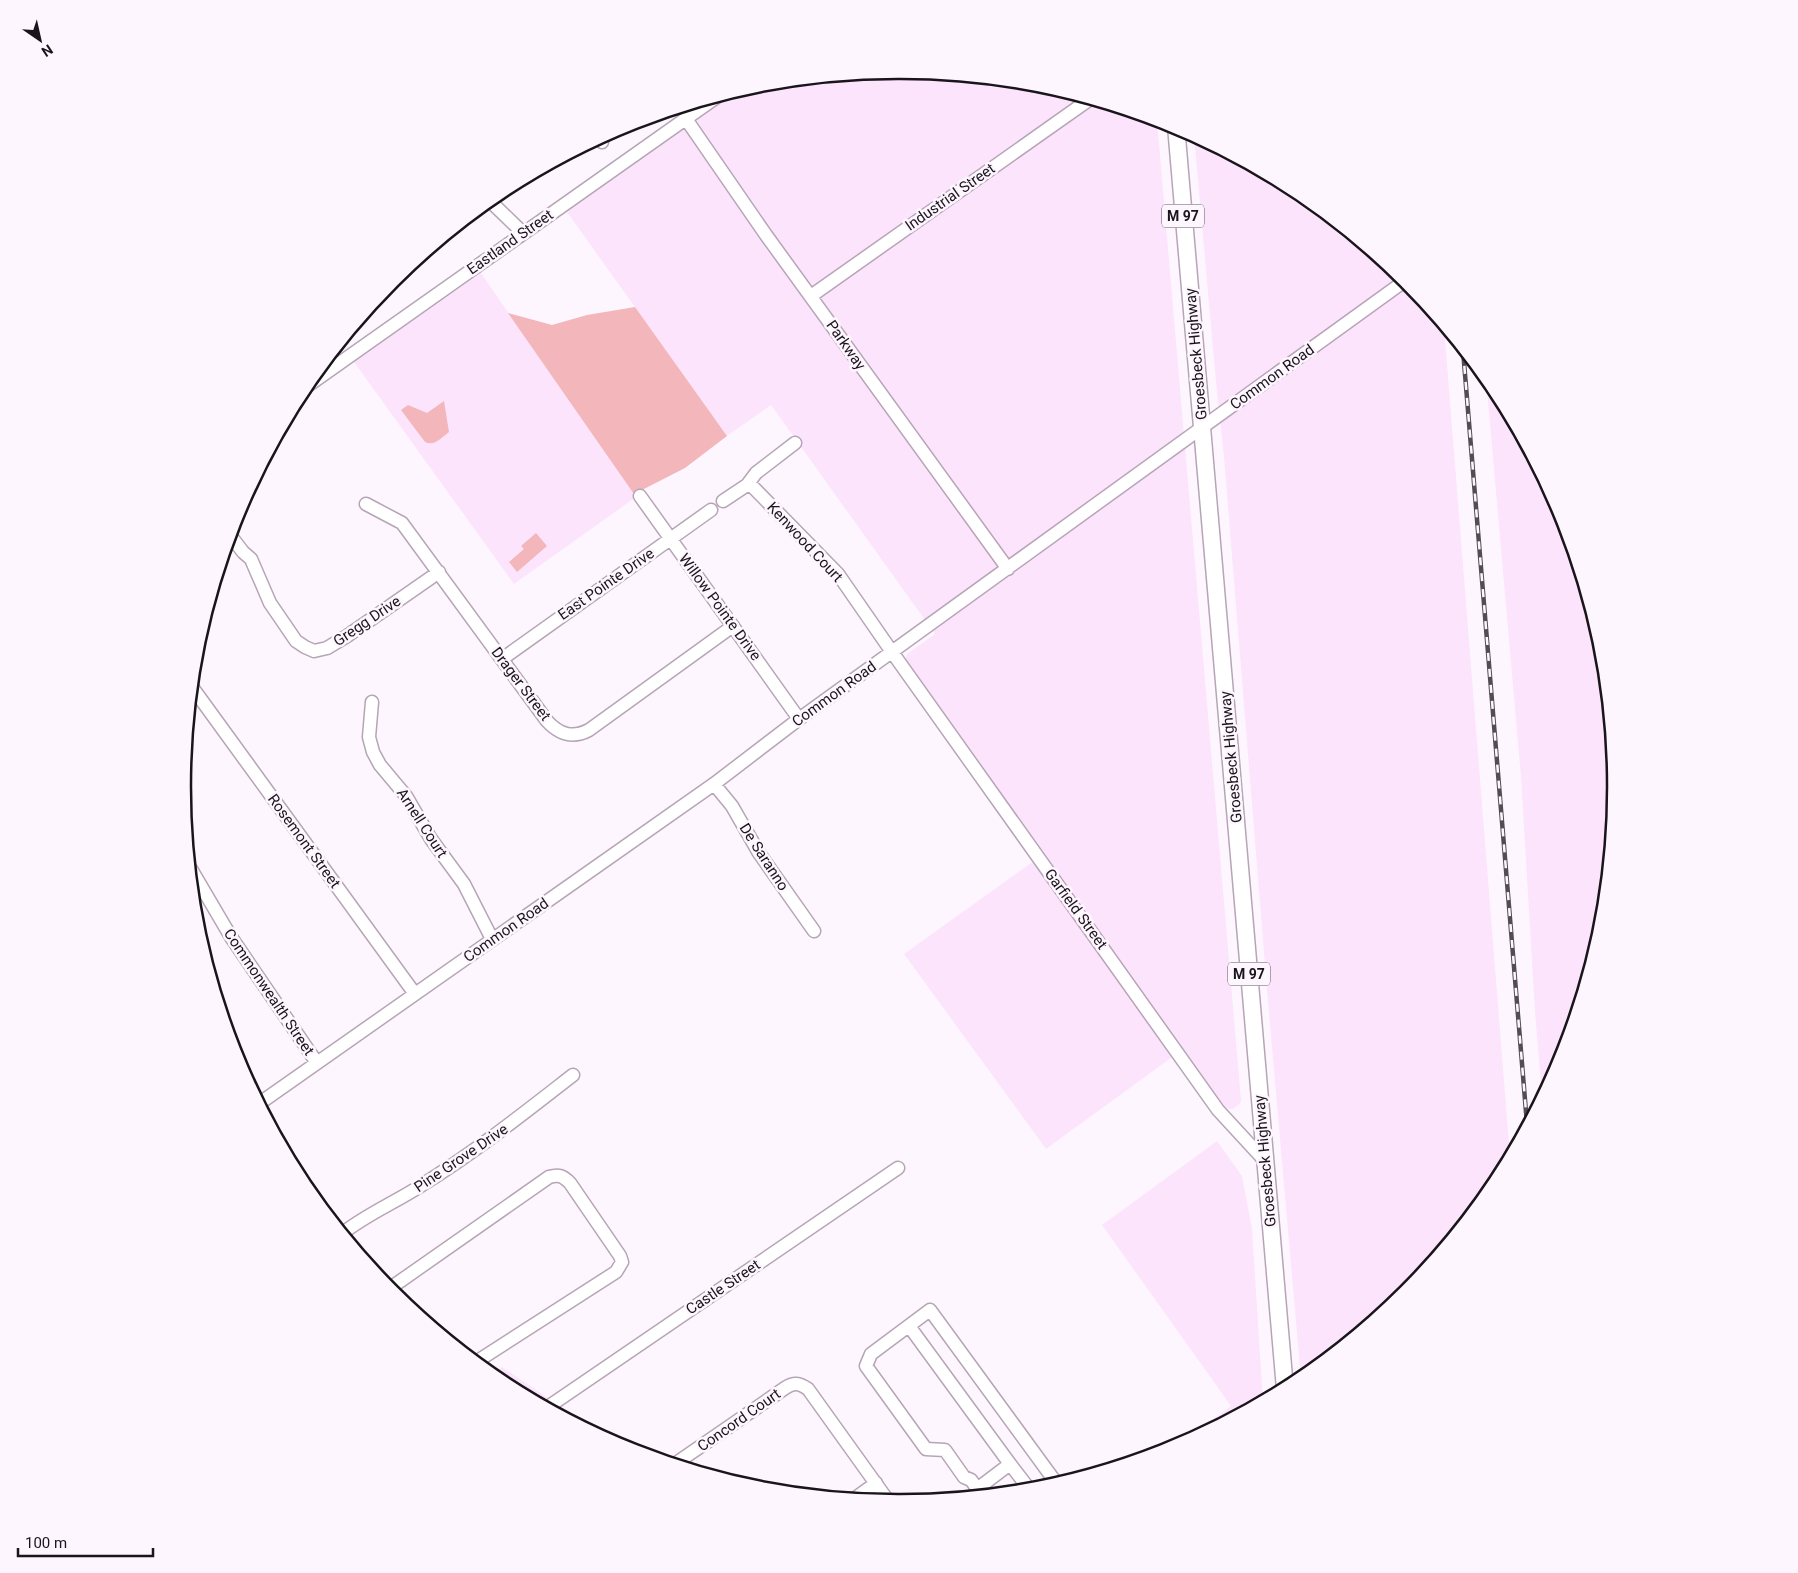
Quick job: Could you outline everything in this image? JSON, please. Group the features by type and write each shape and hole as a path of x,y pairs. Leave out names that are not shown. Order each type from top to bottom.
{"main road":[{"name":"Groesbeck Highway","path":"1177,136 1284,1380"}],"street":[{"name":"Industrial Street","path":"811,296 1084,103"},
{"name":"Eastland Street","path":"326,373 701,107"},
{"name":"Parkway","path":"686,119 766,235 1008,569"},
{"path":"495,206 523,233"},
{"name":"Common Road","path":"264,1100 714,784 799,719 1398,285"},
{"path":"723,501 749,483 756,473 794,443"},
{"name":"Kenwood Court","path":"749,483 838,574 892,652"},
{"name":"Willow Pointe Drive","path":"640,496 799,719"},
{"name":"Drager Street","path":"366,504 402,523 554,728 567,735 589,730 733,626"},
{"name":"East Pointe Drive","path":"502,659 711,510"},
{"name":"Gregg Drive","path":"235,542 251,559 270,603 296,641 305,648 314,651 327,648 347,636 439,572"},
{"name":"Garfield Street","path":"892,652 1218,1110 1266,1161"},
{"name":"Rosemont Street","path":"197,694 415,994"},
{"name":"Arnell Court","path":"372,702 369,737 373,752 380,765 406,796 431,839 464,884 492,940"},
{"name":"De Saranno","path":"714,784 732,806 759,852 814,931"},
{"name":"Commonwealth Street","path":"197,879 231,937 318,1063"},
{"name":"Pine Grove Drive","path":"348,1229 422,1185 499,1133 574,1075"},
{"name":"Castle Street","path":"553,1403 898,1168"},
{"path":"396,1284 549,1177 563,1176 570,1183 620,1256 622,1262 620,1267 616,1272 482,1358"},
{"path":"978,1489 972,1480 964,1477 945,1450 926,1448 866,1366 871,1354 930,1310 1052,1477"},
{"path":"909,1326 1025,1483"},
{"name":"Concord Court","path":"681,1460 785,1388 796,1383 808,1389 883,1494"},
{"path":"982,1489 1010,1464"},
{"path":"862,1493 876,1483"}],"shaded area":[{"path":"899,79 945,80 991,85 1037,92 1082,103 1126,116 1158,128 1240,1104 1233,1109 1223,1105 1182,1050 1046,1149 904,954 1042,855 904,663 907,654 935,634 771,405 727,436 567,212 723,101 761,92 807,85 853,80"},
{"path":"1195,144 1253,174 1292,198 1330,225 1366,254 1399,286 1445,337 1509,1145 1487,1180 1431,1253 1366,1319 1300,1369 1224,457"},
{"path":"481,273 636,497 514,584 354,362"},
{"path":"635,307 727,436 685,468 642,490 636,497 508,313 552,325 587,315"},
{"path":"1487,394 1534,473 1569,559 1583,603 1593,648 1601,694 1605,740 1607,786 1605,833 1601,879 1593,925 1583,970 1569,1014 1541,1084 1521,777"},
{"path":"444,401 449,432 435,442 425,442 401,410 408,405 427,413"},
{"path":"536,533 547,546 517,572 509,562 524,549 521,546"},
{"path":"1217,1141 1242,1176 1252,1229 1262,1393 1209,1422 1231,1406 1102,1225"},
{"path":"502,1367 568,1411 545,1399 498,1369"}],"railway":[{"path":"1464,361 1526,1114"}]}
